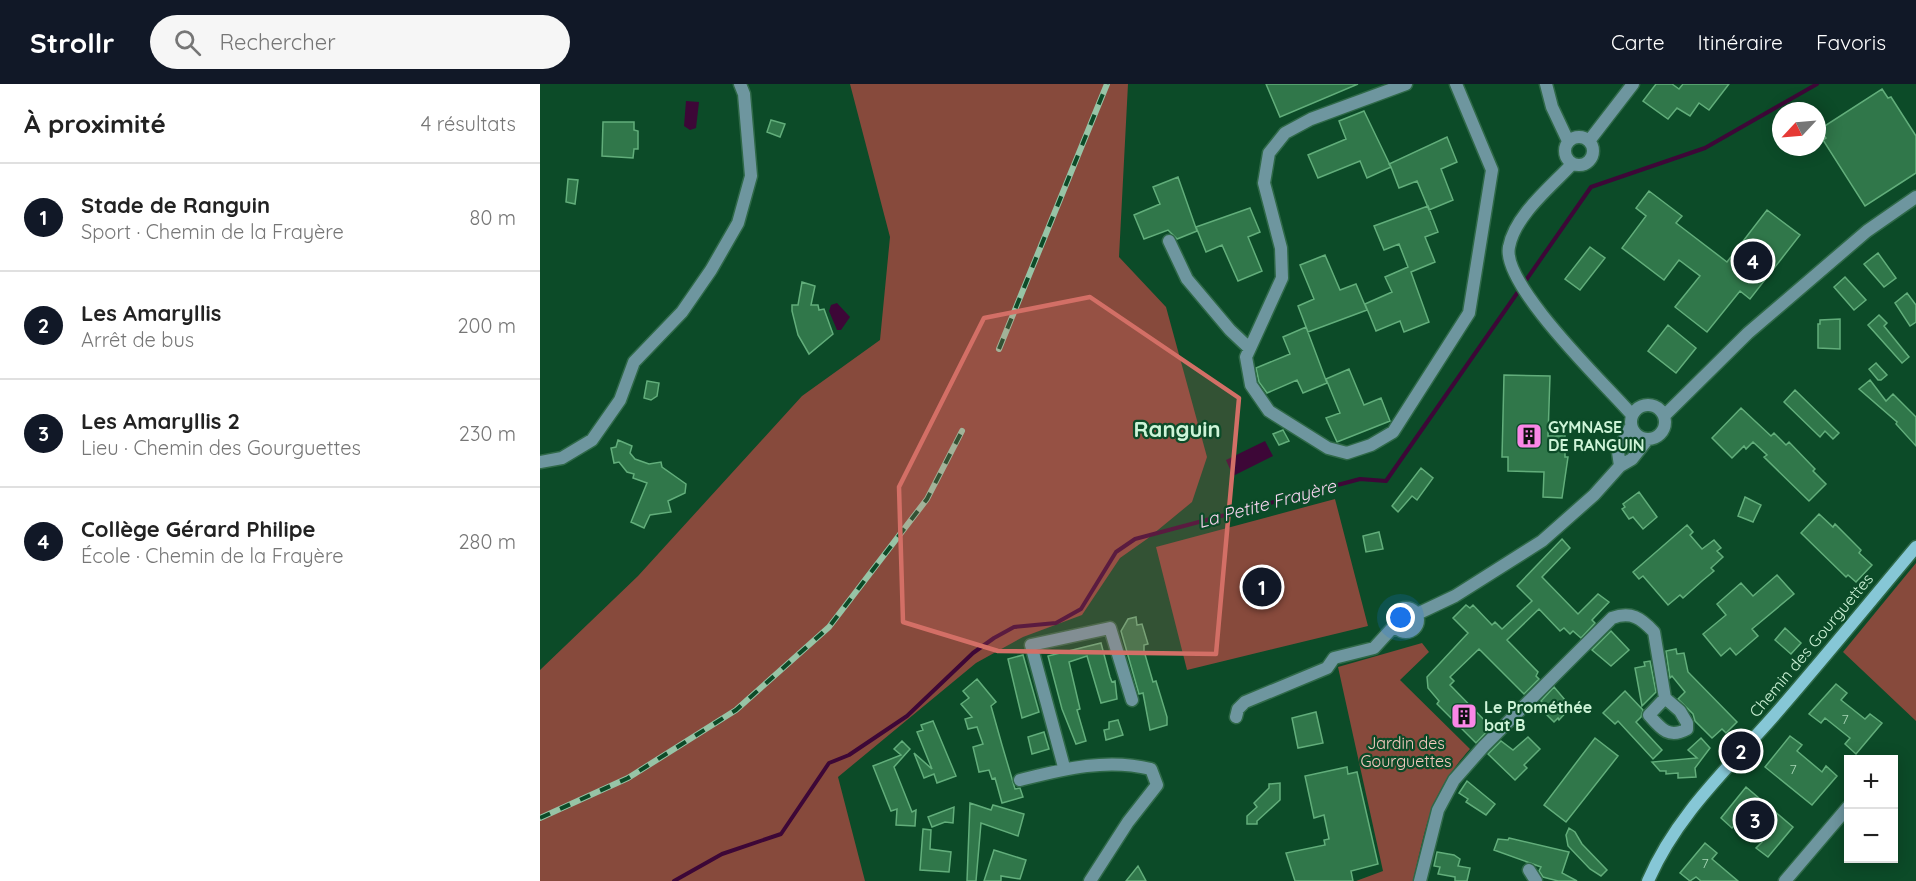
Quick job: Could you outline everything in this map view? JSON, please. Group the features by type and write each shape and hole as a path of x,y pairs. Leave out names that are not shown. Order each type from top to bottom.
{"main road":[{"name":"Chemin des Gourguettes","path":"1648,881 1667,842 1700,798 1840,639 1916,547"}],"street":[{"path":"540,462 561,458 592,440 620,400 634,362 682,312 711,270 738,223 751,176 744,94 740,84"},
{"path":"1406,84 1311,119 1285,133 1269,153 1264,183 1281,248 1282,278 1246,357 1251,385 1269,411 1328,448 1347,453 1371,445 1393,432 1469,313 1492,170 1456,84"},
{"path":"1546,84 1552,107 1568,141 1565,153 1572,164"},
{"path":"1589,141 1633,84"},
{"path":"1568,141 1576,137 1589,141"},
{"path":"1572,164 1581,165 1589,162 1593,153 1589,141"},
{"path":"1572,164 1520,224 1508,248 1516,274 1528,295 1631,421 1636,436 1647,440 1656,438 1663,431 1664,416 1658,408 1648,405 1638,408 1631,421 1618,452 1620,466"},
{"path":"1664,416 1748,333 1867,231 1916,196"},
{"path":"1168,241 1187,279 1230,330 1249,348"},
{"path":"1236,717 1238,709 1245,702 1327,668 1334,658 1374,648 1395,625 1404,632 1412,631 1417,625 1417,615 1455,596 1542,541 1594,495 1620,466 1632,459 1647,440"},
{"path":"1420,881 1438,810 1454,780 1484,746 1612,618 1623,613 1633,615 1654,632 1665,698"},
{"path":"1064,767 1031,645 1110,628 1132,700"},
{"path":"1020,780 1064,767 1130,764 1151,769 1157,785 1128,822 1090,881"},
{"path":"1785,881 1846,809"}],"highlighted area":[{"path":"1090,297 1239,398 1216,654 998,651 903,622 899,487 984,318"}],"green space":[{"path":"850,84 1128,84 1119,257 1166,307 1207,457 1192,502 1120,558 1082,615 1023,637 976,663 838,777 865,881 540,881 540,670 638,576 802,396 880,340 890,237"},
{"path":"1335,499 1368,626 1187,670 1156,547"},
{"path":"1916,563 1916,721 1843,652"},
{"name":"Jardin des Gourguettes","path":"1422,643 1429,652 1400,680 1470,749 1446,781 1431,811 1413,881 1356,881 1383,871 1338,667"}],"shaded area":[{"path":"686,101 699,102 696,128 690,130 684,126"},
{"path":"837,303 850,317 841,330 837,330 829,311 831,305"},
{"path":"1265,441 1273,456 1233,476 1226,460"}],"building":[{"path":"1266,84 1358,84 1280,117"},
{"path":"1656,84 1672,84 1679,89 1683,84 1729,84 1709,110 1699,103 1690,116 1677,108 1668,119 1643,101"},
{"path":"1882,89 1888,98 1891,97 1916,136 1916,173 1865,206 1826,145 1826,125"},
{"path":"1364,111 1389,164 1447,137 1457,162 1441,169 1453,200 1429,210 1417,181 1399,188 1391,167 1367,178 1360,161 1318,178 1308,155 1346,139 1339,121"},
{"path":"771,120 785,124 780,137 767,132"},
{"path":"603,122 634,122 634,130 638,131 638,149 634,149 633,158 602,156"},
{"path":"1178,177 1197,231 1177,239 1168,230 1144,239 1134,215 1160,204 1153,187"},
{"path":"568,179 578,180 575,204 566,202"},
{"path":"1649,191 1682,216 1676,223 1727,262 1767,210 1800,235 1750,299 1740,291 1707,332 1675,307 1700,276 1679,260 1664,280 1622,248 1646,216 1636,208"},
{"path":"1428,206 1438,232 1425,237 1435,262 1411,272 1429,322 1404,332 1400,321 1376,331 1365,304 1392,292 1385,277 1408,267 1399,244 1384,250 1374,226"},
{"path":"1250,208 1260,232 1248,237 1262,271 1238,281 1222,245 1206,252 1196,227"},
{"path":"1590,247 1605,258 1580,290 1565,279"},
{"path":"1878,253 1896,278 1884,287 1864,264"},
{"path":"1325,255 1340,290 1356,284 1367,310 1308,332 1298,306 1314,299 1300,265"},
{"path":"1845,277 1866,300 1854,310 1834,287"},
{"path":"802,282 815,286 811,305 818,305 819,310 824,309 833,334 809,354 798,335 792,311 792,305 798,305"},
{"path":"1907,293 1916,305 1916,322 1910,326 1895,303"},
{"path":"1879,315 1887,323 1884,326 1909,357 1902,363 1868,325"},
{"path":"1840,319 1840,349 1818,348 1820,320"},
{"path":"1668,325 1696,348 1676,373 1648,351"},
{"path":"1306,327 1327,383 1303,393 1297,380 1267,393 1259,382 1256,368 1290,354 1283,337"},
{"path":"1876,363 1887,375 1881,380 1878,380 1869,369"},
{"path":"1349,369 1364,405 1381,398 1390,421 1337,442 1326,418 1340,413 1326,379"},
{"name":"GYMNASE DE RANGUIN","path":"1504,375 1550,376 1548,436 1565,436 1565,457 1568,457 1562,498 1543,497 1544,472 1508,471 1508,457 1502,457"},
{"path":"1870,380 1886,401 1893,394 1916,417 1916,446 1896,424 1897,422 1859,389"},
{"path":"647,381 659,383 657,396 651,400 644,398"},
{"path":"1795,390 1839,433 1833,439 1825,431 1820,437 1784,402"},
{"path":"1741,408 1771,436 1774,433 1786,445 1789,442 1826,484 1809,501 1764,457 1767,455 1753,442 1746,449 1744,446 1732,458 1712,438"},
{"path":"1283,430 1289,441 1279,445 1273,434"},
{"path":"618,440 632,446 630,453 635,459 649,464 661,462 662,467 686,484 685,493 668,501 671,512 650,515 644,528 631,522 647,483 633,478 634,474 627,472 619,462 614,463 611,448 616,447"},
{"path":"1421,468 1433,478 1417,500 1412,496 1398,512 1392,506"},
{"path":"1639,492 1657,517 1643,529 1633,517 1629,519 1622,509 1625,507 1623,504"},
{"path":"1745,497 1761,505 1753,522 1738,516"},
{"path":"1819,514 1833,527 1835,524 1861,550 1859,553 1872,565 1856,582 1848,575 1846,577 1801,533"},
{"path":"1687,525 1693,532 1690,535 1702,549 1714,540 1721,548 1717,551 1723,557 1711,568 1714,571 1683,598 1680,595 1668,605 1643,576 1639,579 1633,572"},
{"path":"1379,532 1383,549 1366,552 1363,536"},
{"path":"1562,539 1570,548 1542,577 1578,614 1598,594 1609,602 1592,620 1595,623 1581,638 1573,631 1570,634 1564,628 1560,631 1539,609 1507,640 1538,672 1536,676 1539,679 1524,694 1479,649 1450,677 1454,681 1450,685 1491,727 1476,743 1437,704 1439,701 1428,688 1427,677 1468,633 1453,618 1466,605 1470,608 1473,605 1492,625 1495,622 1502,629 1532,601 1517,586"},
{"path":"1777,575 1794,594 1752,629 1758,636 1736,655 1730,648 1721,656 1703,634 1726,615 1717,604 1741,583 1753,596"},
{"path":"1136,617 1137,625 1142,624 1148,644 1144,645 1144,651 1167,717 1167,725 1150,730 1143,693 1139,694 1121,631 1128,619"},
{"path":"1785,628 1801,643 1791,654 1775,640"},
{"path":"1611,631 1629,650 1611,666 1592,650"},
{"path":"1101,643 1110,677 1112,682 1115,681 1117,699 1101,703 1087,656 1069,662 1080,709 1077,710 1086,741 1076,744 1062,709 1048,656"},
{"path":"1676,649 1677,654 1684,653 1688,672 1737,722 1726,733 1722,729 1712,738 1678,699 1685,692 1672,676 1670,678 1666,651"},
{"path":"1023,655 1039,712 1022,718 1008,659"},
{"path":"1650,661 1656,692 1642,706 1635,668 1645,666 1644,662"},
{"path":"977,679 996,702 991,706 1002,745 1015,789 1020,788 1023,797 1002,803 995,778 992,779 989,770 979,772 973,747 983,744 977,727 968,729 965,719 972,717 961,704 969,698 963,691"},
{"path":"1836,684 1847,693 1841,700 1865,719 1870,714 1882,723 1856,754 1845,744 1850,738 1825,718 1821,723 1809,714"},
{"path":"1554,687 1571,707 1559,720 1558,718 1554,722 1545,713 1549,710 1541,701"},
{"path":"1625,691 1643,710 1636,722 1662,750 1653,759 1618,721 1615,724 1603,713"},
{"path":"1316,712 1323,743 1298,748 1292,718"},
{"path":"1118,720 1123,735 1106,740 1104,730 1109,729 1109,722"},
{"path":"933,721 956,776 937,783 934,774 924,778 914,753 932,769 917,732 923,730 921,725"},
{"path":"1044,732 1049,749 1032,754 1028,737"},
{"path":"1790,736 1802,745 1797,751 1822,772 1826,766 1837,776 1812,805 1765,767"},
{"path":"1528,737 1540,749 1524,765 1527,768 1515,780 1488,754 1501,741 1513,750"},
{"path":"1595,738 1618,756 1566,822 1544,805"},
{"path":"1701,738 1710,748 1695,768 1696,777 1678,778 1678,773 1666,774 1666,771 1660,771 1652,762 1697,758 1688,750"},
{"path":"902,741 910,749 894,767 912,812 916,810 915,826 896,825 897,809 891,811 873,766 901,755 894,749"},
{"path":"1347,767 1348,774 1357,772 1378,864 1351,871 1353,881 1295,881 1286,853 1325,845 1324,840 1329,839 1324,815 1314,818 1305,776"},
{"path":"1467,781 1495,804 1486,815 1466,802 1468,799 1459,793"},
{"path":"1280,783 1280,800 1257,821 1257,824 1247,824 1247,816 1257,807 1254,803 1269,788 1269,784"},
{"path":"1746,787 1793,827 1768,857 1756,848 1762,842 1737,823 1732,828 1721,818"},
{"path":"970,803 991,810 993,805 1024,814 1018,836 981,823 976,881 967,881"},
{"path":"954,807 953,823 945,822 932,827 928,817"},
{"path":"1569,828 1607,870 1601,876 1590,869 1568,846 1566,835"},
{"path":"923,829 931,830 930,849 951,852 949,872 920,870"},
{"path":"1509,838 1569,852 1562,873 1577,881 1558,881 1543,877 1539,871 1541,867 1494,850 1498,839 1508,840"},
{"path":"1705,843 1717,853 1712,859 1738,881 1701,881 1696,877 1690,881 1680,873"},
{"path":"994,850 1026,860 1020,879 1001,876 1001,881 984,881"},
{"path":"1437,852 1454,855 1460,859 1458,866 1470,868 1467,881 1455,881 1455,877 1438,874 1440,867 1434,866"},
{"path":"1138,866 1146,881 1126,881"}],"waterway":[{"name":"La Petite Frayère","path":"1524,283 1591,187 1705,148 1817,84"},
{"name":"La Petite Frayère","path":"674,881 722,854 781,834 829,763 849,755 907,716 973,653 994,638 1014,627 1056,623 1081,609 1116,552 1135,539 1360,479 1386,481 1520,289"}],"railway":[{"path":"999,349 1107,84"},
{"path":"540,818 628,778 736,710 829,627 927,499 962,431"}],"place":[{"name":"Collège Gérard Philipe","path":"1753,261"},
{"name":"GYMNASE DE RANGUIN","path":"1529,436"},
{"name":"Stade de Ranguin","path":"1262,587"},
{"name":"Le Prométhée bat B","path":"1464,716"},
{"name":"Les Amaryllis","path":"1741,751"},
{"name":"Les Amaryllis 2","path":"1755,820"}],"district":[{"name":"Ranguin","path":"1177,429"}]}
